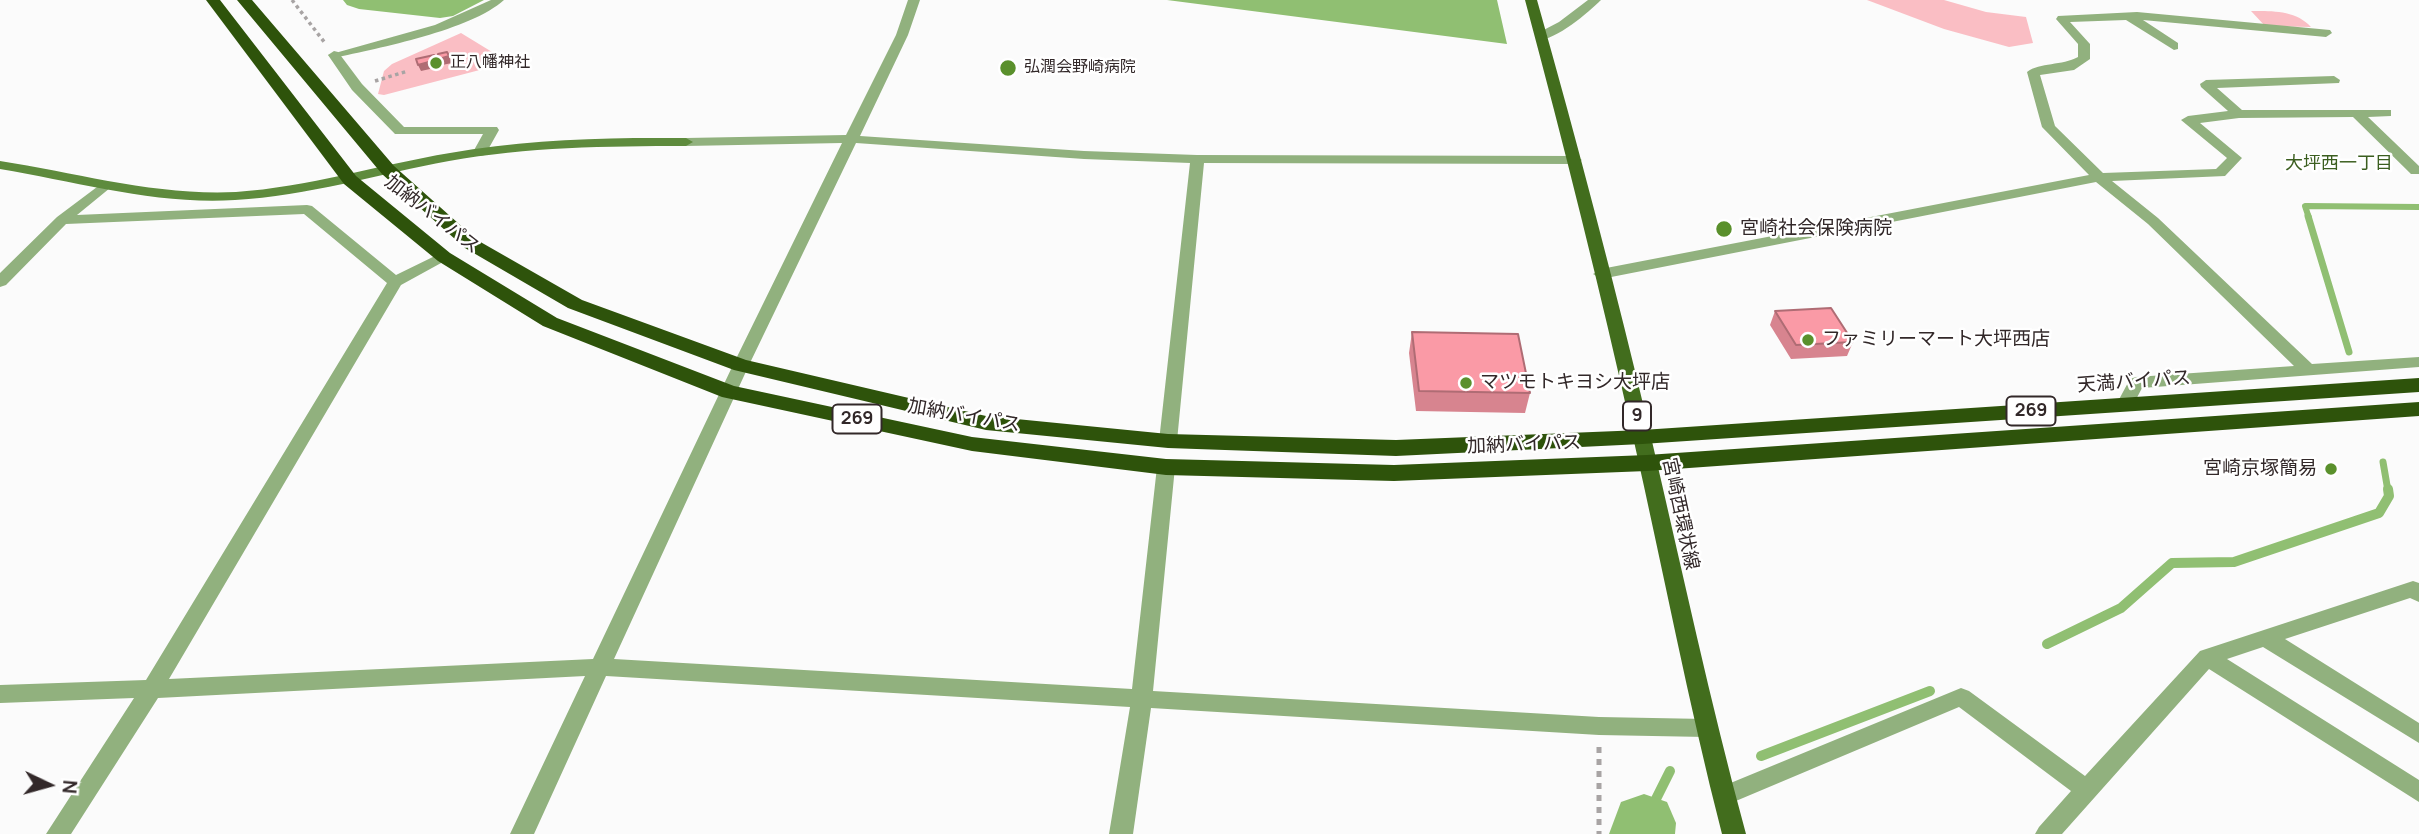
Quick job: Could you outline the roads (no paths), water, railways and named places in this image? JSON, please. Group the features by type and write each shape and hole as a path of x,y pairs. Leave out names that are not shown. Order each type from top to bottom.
{"highway":[{"name":"加納バイパス","path":"214,0 350,180 444,257 550,322 729,392 972,444 1166,467 1394,473 1647,463"},
{"name":"加納バイパス","path":"244,0 388,170 471,244 575,304 741,365 986,423 1168,441 1396,448 1642,437"},
{"name":"天満バイパス","path":"1642,437 2419,384"},
{"name":"269","path":"1647,463 2419,410"}],"main road":[{"name":"宮崎西環状線","path":"1531,0 1575,160 1642,437 1706,727 1734,834"}],"street":[{"path":"522,834 741,365 902,35 914,0"},
{"path":"1540,37 1563,25 1595,0"},
{"path":"2309,371 2153,221 2099,177 2049,127 2033,72 2070,67 2084,59 2086,48 2080,36 2063,24 2062,19 2130,17 2326,33"},
{"path":"2130,17 2174,46"},
{"path":"334,55 357,87 400,131 492,130 480,152"},
{"path":"2239,114 2206,84 2334,80"},
{"path":"1601,274 2099,177 2220,173 2235,158 2188,120 2239,114 2386,113"},
{"path":"2357,114 2416,171"},
{"path":"0,165 105,185 187,196 235,196 350,180 412,163 480,152 572,143 850,139 1084,155 1197,159 1575,160"},
{"path":"1168,441 1197,159"},
{"path":"0,282 62,220 105,185"},
{"path":"62,220 307,209 395,282"},
{"path":"58,834 152,689 395,282 444,257"},
{"path":"2124,405 2136,383 2419,362"},
{"path":"1122,834 1142,697 1166,467"},
{"path":"2047,834 2207,657 2413,589 2419,594"},
{"path":"2266,638 2419,734"},
{"path":"2207,657 2419,792"},
{"path":"0,694 601,667 1599,726 1706,727"},
{"path":"1724,796 1961,696 2087,790"}],"lane":[{"path":"334,55 416,36 452,23 499,0"}],"waterway":[{"path":"2309,218 2305,206 2419,207"},
{"path":"2308,216 2349,352"},
{"path":"2383,462 2388,491"},
{"path":"2047,644 2121,608 2172,563 2234,562 2379,513 2389,496 2388,489"},
{"path":"1761,756 1930,691"},
{"path":"1644,823 1670,771"},
{"path":"1642,834 1644,823"}],"place":[{"name":"正八幡神社","path":"436,63"},
{"name":"弘潤会野崎病院","path":"1008,68"},
{"name":"宮崎社会保険病院","path":"1724,229"},
{"name":"ファミリーマート大坪西店","path":"1808,340"},
{"name":"マツモトキヨシ大坪店","path":"1466,383"},
{"name":"宮崎京塚簡易","path":"2331,469"}],"district":[{"name":"大坪西一丁目","path":"2339,164"}]}
